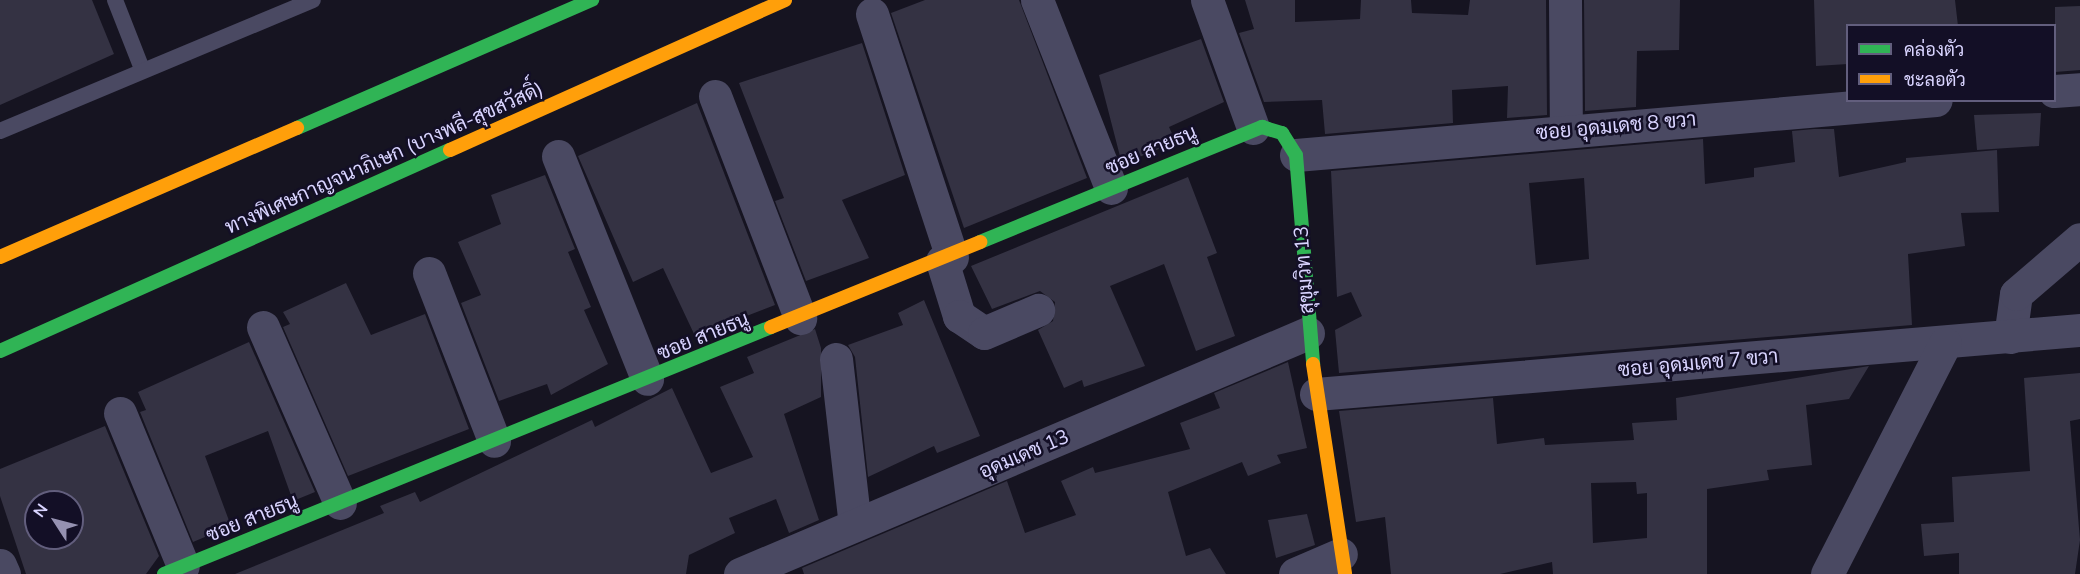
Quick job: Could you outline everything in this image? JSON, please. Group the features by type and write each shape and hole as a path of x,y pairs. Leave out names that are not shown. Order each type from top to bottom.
{"main road":[{"path":"0,257 592,0"},
{"name":"ทางพิเศษกาญจนาภิเษก (บางพลี-สุขสวัสดิ์)","path":"0,351 784,0"},
{"path":"1253,128 1282,133 1296,155"},
{"name":"ซอย สายธนู","path":"174,570 947,259 1253,128"},
{"name":"สุขุมวิท 13","path":"1296,155 1308,333 1343,564"}],"street":[{"path":"1037,0 1111,188"},
{"path":"1207,0 1253,128"},
{"path":"1565,0 1566,130"},
{"path":"872,14 947,259 959,316 984,333 1038,310"},
{"path":"2056,91 2080,89"},
{"path":"715,96 800,318"},
{"name":"ซอย อุดมเดช 8 ขวา","path":"1296,155 1911,102"},
{"path":"558,156 647,379"},
{"path":"2010,337 2016,294 2080,239"},
{"path":"429,273 494,441"},
{"path":"264,327 340,503"},
{"name":"ซอย อุดมเดช 7 ขวา","path":"1316,394 1945,344 2080,330"},
{"name":"อุดมเดช 13","path":"740,574 1308,333"},
{"path":"1827,574 1945,344"},
{"path":"836,359 855,525"},
{"path":"120,413 174,570"},
{"path":"1295,574 1343,564"},
{"path":"0,565 4,574"}],"lane":[{"path":"115,0 142,69"},
{"path":"0,130 142,69 313,0"}],"building":[{"path":"0,0 92,0 114,54 0,105"},
{"path":"925,0 1019,0 1087,178 964,228 891,13"},
{"path":"1245,0 1295,0 1295,22 1360,19 1361,0 1411,0 1412,13 1468,15 1470,0 1546,0 1547,115 1507,118 1508,86 1452,90 1453,123 1325,134 1322,100 1264,102 1239,33 1254,29"},
{"path":"1584,0 1680,0 1679,50 1637,51 1636,107 1585,111"},
{"path":"1814,0 1955,0 1958,24 1846,24 1846,64 1816,66"},
{"path":"2080,6 2080,70 2056,72 2055,7"},
{"path":"1201,39 1224,102 1169,127 1176,142 1122,164 1099,75"},
{"path":"862,43 905,175 842,200 869,258 806,281 775,201 784,198 739,83"},
{"path":"697,103 775,305 695,336 663,268 633,282 578,156"},
{"path":"2041,113 2039,146 1977,150 1974,115"},
{"path":"1834,129 1839,177 1906,162 1906,158 1997,150 1999,212 1961,213 1965,246 1908,254 1912,325 1339,373 1335,330 1362,316 1351,292 1337,297 1331,171 1703,139 1705,184 1754,177 1754,168 1795,162 1792,131","holes":["1584,178 1589,259 1536,265 1529,183"]},
{"path":"545,175 575,249 568,252 591,307 584,310 608,364 551,395 547,384 499,401 461,303 481,295 458,242 501,224 491,195"},
{"path":"1188,177 1217,253 1207,257 1235,336 1196,351 1164,264 1110,286 1145,366 1084,387 1082,380 1064,388 1038,330 1053,321 1055,302 1040,291 992,309 971,266"},
{"path":"346,283 371,335 425,314 469,429 348,476 283,327 290,324 283,312"},
{"path":"924,300 980,436 937,453 934,446 868,477 855,357 848,345 903,325 898,313"},
{"path":"815,329 821,348 821,397 784,414 819,520 789,533 776,499 729,518 735,533 689,555 686,574 235,574 384,513 380,506 415,492 420,502 592,420 595,427 672,388 711,473 753,457 720,387 754,373 747,357"},
{"path":"249,342 315,492 293,501 268,431 205,456 231,526 193,542 140,412 146,410 138,392"},
{"path":"1288,362 1307,448 1277,455 1281,463 1248,476 1242,462 1168,492 1186,556 1210,548 1226,574 804,574 802,568 1007,481 1025,533 1076,515 1061,481 1093,467 1095,473 1190,449 1180,423 1220,408 1214,393"},
{"path":"1869,366 1849,399 1806,405 1812,465 1767,470 1769,480 1707,489 1707,574 1553,574 1552,562 1500,574 1391,574 1385,517 1356,522 1339,411 1493,398 1497,444 1544,438 1545,445 1634,440 1632,423 1677,420 1676,398","holes":["1636,482 1637,494 1647,493 1647,538 1593,543 1591,483"]},
{"path":"2080,373 2080,419 2070,421 2080,540 2075,574 1959,574 1959,553 1924,556 1921,524 1954,522 1952,477 2030,471 2024,378"},
{"path":"105,426 159,556 146,574 26,574 0,496 0,469"},
{"path":"1307,514 1315,545 1276,558 1268,520"}],"traffic: fast":[{"path":"297,128 592,0"},
{"path":"980,242 1262,127 1282,133 1296,155 1313,364"},
{"path":"0,351 450,150"},
{"path":"164,574 771,327"}],"traffic: slow":[{"path":"450,150 785,0"},
{"path":"0,257 297,128"},
{"path":"771,327 980,242"},
{"path":"1313,364 1345,574"}]}
